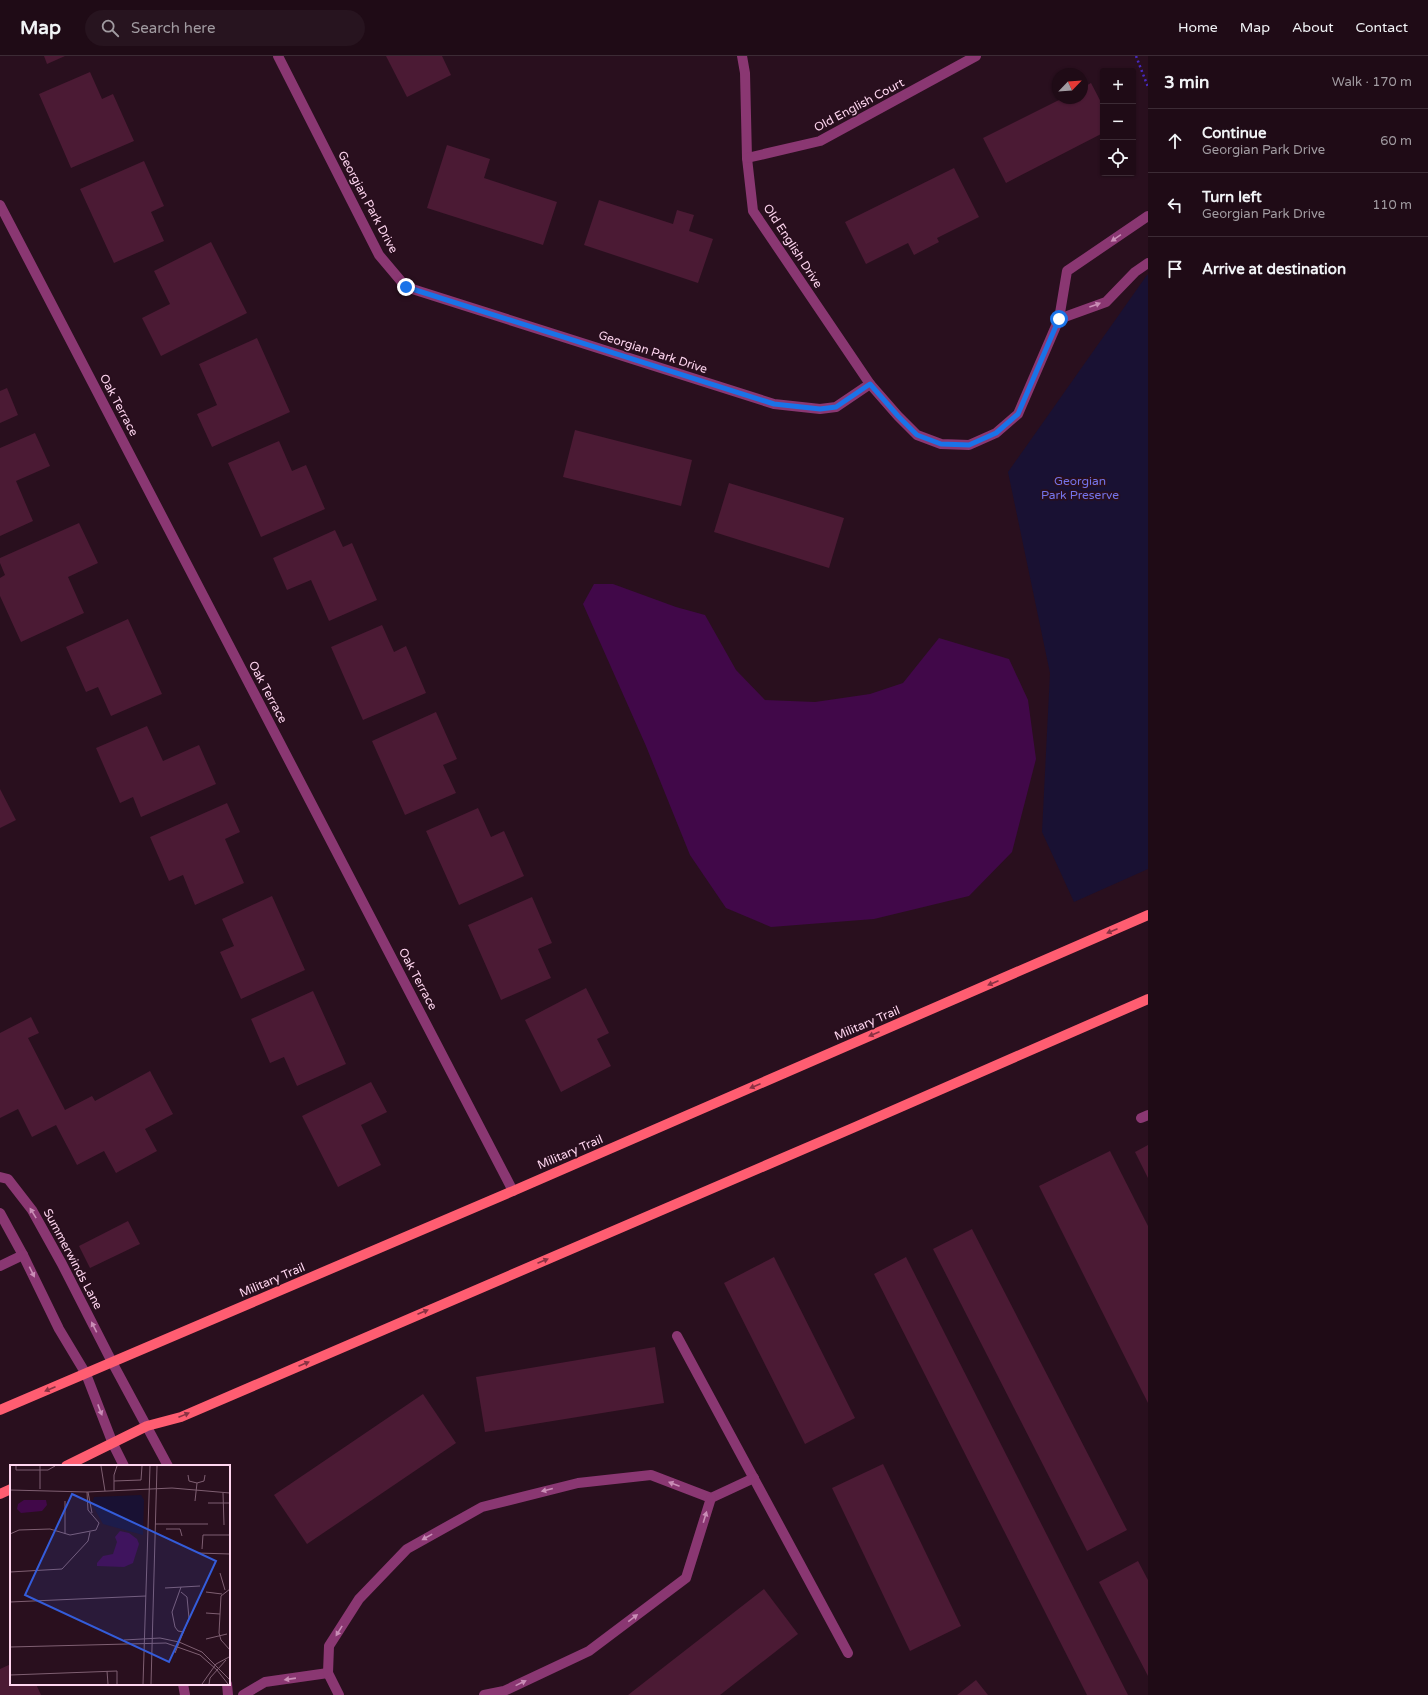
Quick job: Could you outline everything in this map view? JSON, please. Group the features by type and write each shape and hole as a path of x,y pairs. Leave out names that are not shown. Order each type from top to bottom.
{"main road":[{"name":"Military Trail","path":"0,1410 513,1191 1148,915"},
{"path":"68,1465 147,1426 181,1417 855,1127 1148,999"},
{"path":"0,1494 10,1490"}],"street":[{"name":"Georgian Park Drive","path":"278,56 379,256 406,287 774,404 820,409 836,407 870,384"},
{"name":"Old English Drive","path":"742,56 745,73 747,158 753,212 870,384"},
{"name":"Old English Court","path":"747,158 820,141 976,56"},
{"name":"Oak Terrace","path":"0,205 513,1191"},
{"path":"870,384 917,435 941,444 969,445 996,433 1018,414 1059,319 1068,271 1148,216"},
{"path":"1059,319 1106,302 1135,272 1148,263"},
{"name":"Summerwinds Lane","path":"0,1177 8,1179 32,1210 167,1465"},
{"path":"0,1213 23,1254 59,1330 86,1374 113,1444 124,1465"},
{"path":"0,1266 23,1254"},
{"path":"677,1336 848,1653"},
{"path":"339,1695 328,1674 330,1646 359,1599 406,1549 482,1507 578,1483 651,1475 711,1498 754,1478"},
{"path":"484,1695 504,1691 589,1651 686,1578 711,1498"},
{"path":"243,1695 265,1682 328,1674"},
{"path":"183,1685 185,1695"},
{"path":"226,1685 228,1695"}],"path":[{"path":"1136,56 1148,87"}],"green space":[{"name":"Georgian Park Preserve","path":"1147,275 1148,869 1074,902 1042,832 1050,673 1008,472"}],"shaded area":[{"path":"594,584 613,584 676,607 705,615 736,670 765,700 815,702 870,694 903,683 939,638 1009,659 1028,700 1036,759 1012,852 969,896 874,919 771,927 726,908 690,855 646,746 583,604"}],"building":[{"path":"44,56 65,56 47,64"},
{"path":"386,56 442,56 451,75 407,97"},
{"path":"90,72 102,99 113,94 134,141 71,168 39,94"},
{"path":"1091,83 1100,100 1100,135 1006,183 983,138 1052,104 1088,104 1088,85"},
{"path":"447,145 490,159 484,178 557,202 543,245 427,208"},
{"path":"144,161 164,206 151,212 164,241 114,263 80,189"},
{"path":"954,168 979,217 937,238 939,242 914,255 908,243 866,264 845,222"},
{"path":"599,200 673,224 677,210 694,215 689,231 713,239 698,283 584,245"},
{"path":"211,242 247,313 161,356 142,318 170,304 154,271"},
{"path":"257,338 290,412 212,447 197,414 217,405 199,364"},
{"path":"7,388 18,415 0,423 0,391"},
{"path":"575,430 692,460 681,506 563,477"},
{"path":"35,433 50,466 16,481 33,521 0,536 0,448"},
{"path":"279,441 292,471 306,465 325,509 261,537 228,463"},
{"path":"729,483 844,518 829,568 714,532"},
{"path":"79,523 98,563 68,577 84,613 21,642 0,596 0,578 5,575 0,563 0,558"},
{"path":"335,530 343,547 352,543 377,600 329,621 311,580 287,590 273,558"},
{"path":"128,619 162,694 111,716 98,687 86,692 66,647"},
{"path":"382,625 394,652 406,646 426,693 363,720 331,647"},
{"path":"436,712 457,759 443,765 456,793 405,815 372,741"},
{"path":"147,726 163,761 199,745 216,784 141,817 133,797 120,803 96,748"},
{"path":"0,789 16,820 0,828"},
{"path":"227,803 240,832 225,839 244,883 195,905 183,875 169,881 150,837"},
{"path":"478,808 491,837 504,831 524,876 459,905 426,831"},
{"path":"272,896 305,970 241,999 220,952 234,946 222,919"},
{"path":"532,897 552,943 538,949 551,978 501,1000 468,925"},
{"path":"586,988 609,1033 597,1039 611,1066 561,1092 525,1020"},
{"path":"313,991 346,1064 297,1086 284,1057 270,1063 251,1019"},
{"path":"31,1017 39,1033 28,1038 65,1110 92,1096 95,1101 150,1071 173,1114 145,1129 157,1151 116,1173 104,1151 77,1165 56,1125 32,1137 18,1109 0,1118 0,1033"},
{"path":"371,1082 387,1112 361,1125 381,1165 338,1187 302,1116"},
{"path":"1148,1145 1148,1178 1135,1152"},
{"path":"1110,1151 1148,1226 1148,1403 1039,1186"},
{"path":"128,1221 140,1244 90,1268 79,1246"},
{"path":"972,1229 1127,1530 1087,1551 933,1249"},
{"path":"774,1257 855,1418 805,1444 724,1283"},
{"path":"906,1257 1128,1695 1087,1695 874,1274"},
{"path":"655,1347 664,1403 485,1432 476,1377"},
{"path":"423,1394 456,1443 307,1544 274,1495"},
{"path":"883,1464 961,1626 910,1651 832,1488"},
{"path":"1138,1561 1148,1580 1148,1676 1099,1582"},
{"path":"764,1589 798,1634 720,1695 628,1695"},
{"path":"10,1664 10,1685 36,1685 41,1695 0,1695 0,1669"},
{"path":"976,1680 988,1695 957,1695"}],"route":[{"path":"406,287 774,404 820,409 836,407 870,384 917,435 941,444 969,445 996,433 1018,414 1059,319"}]}
